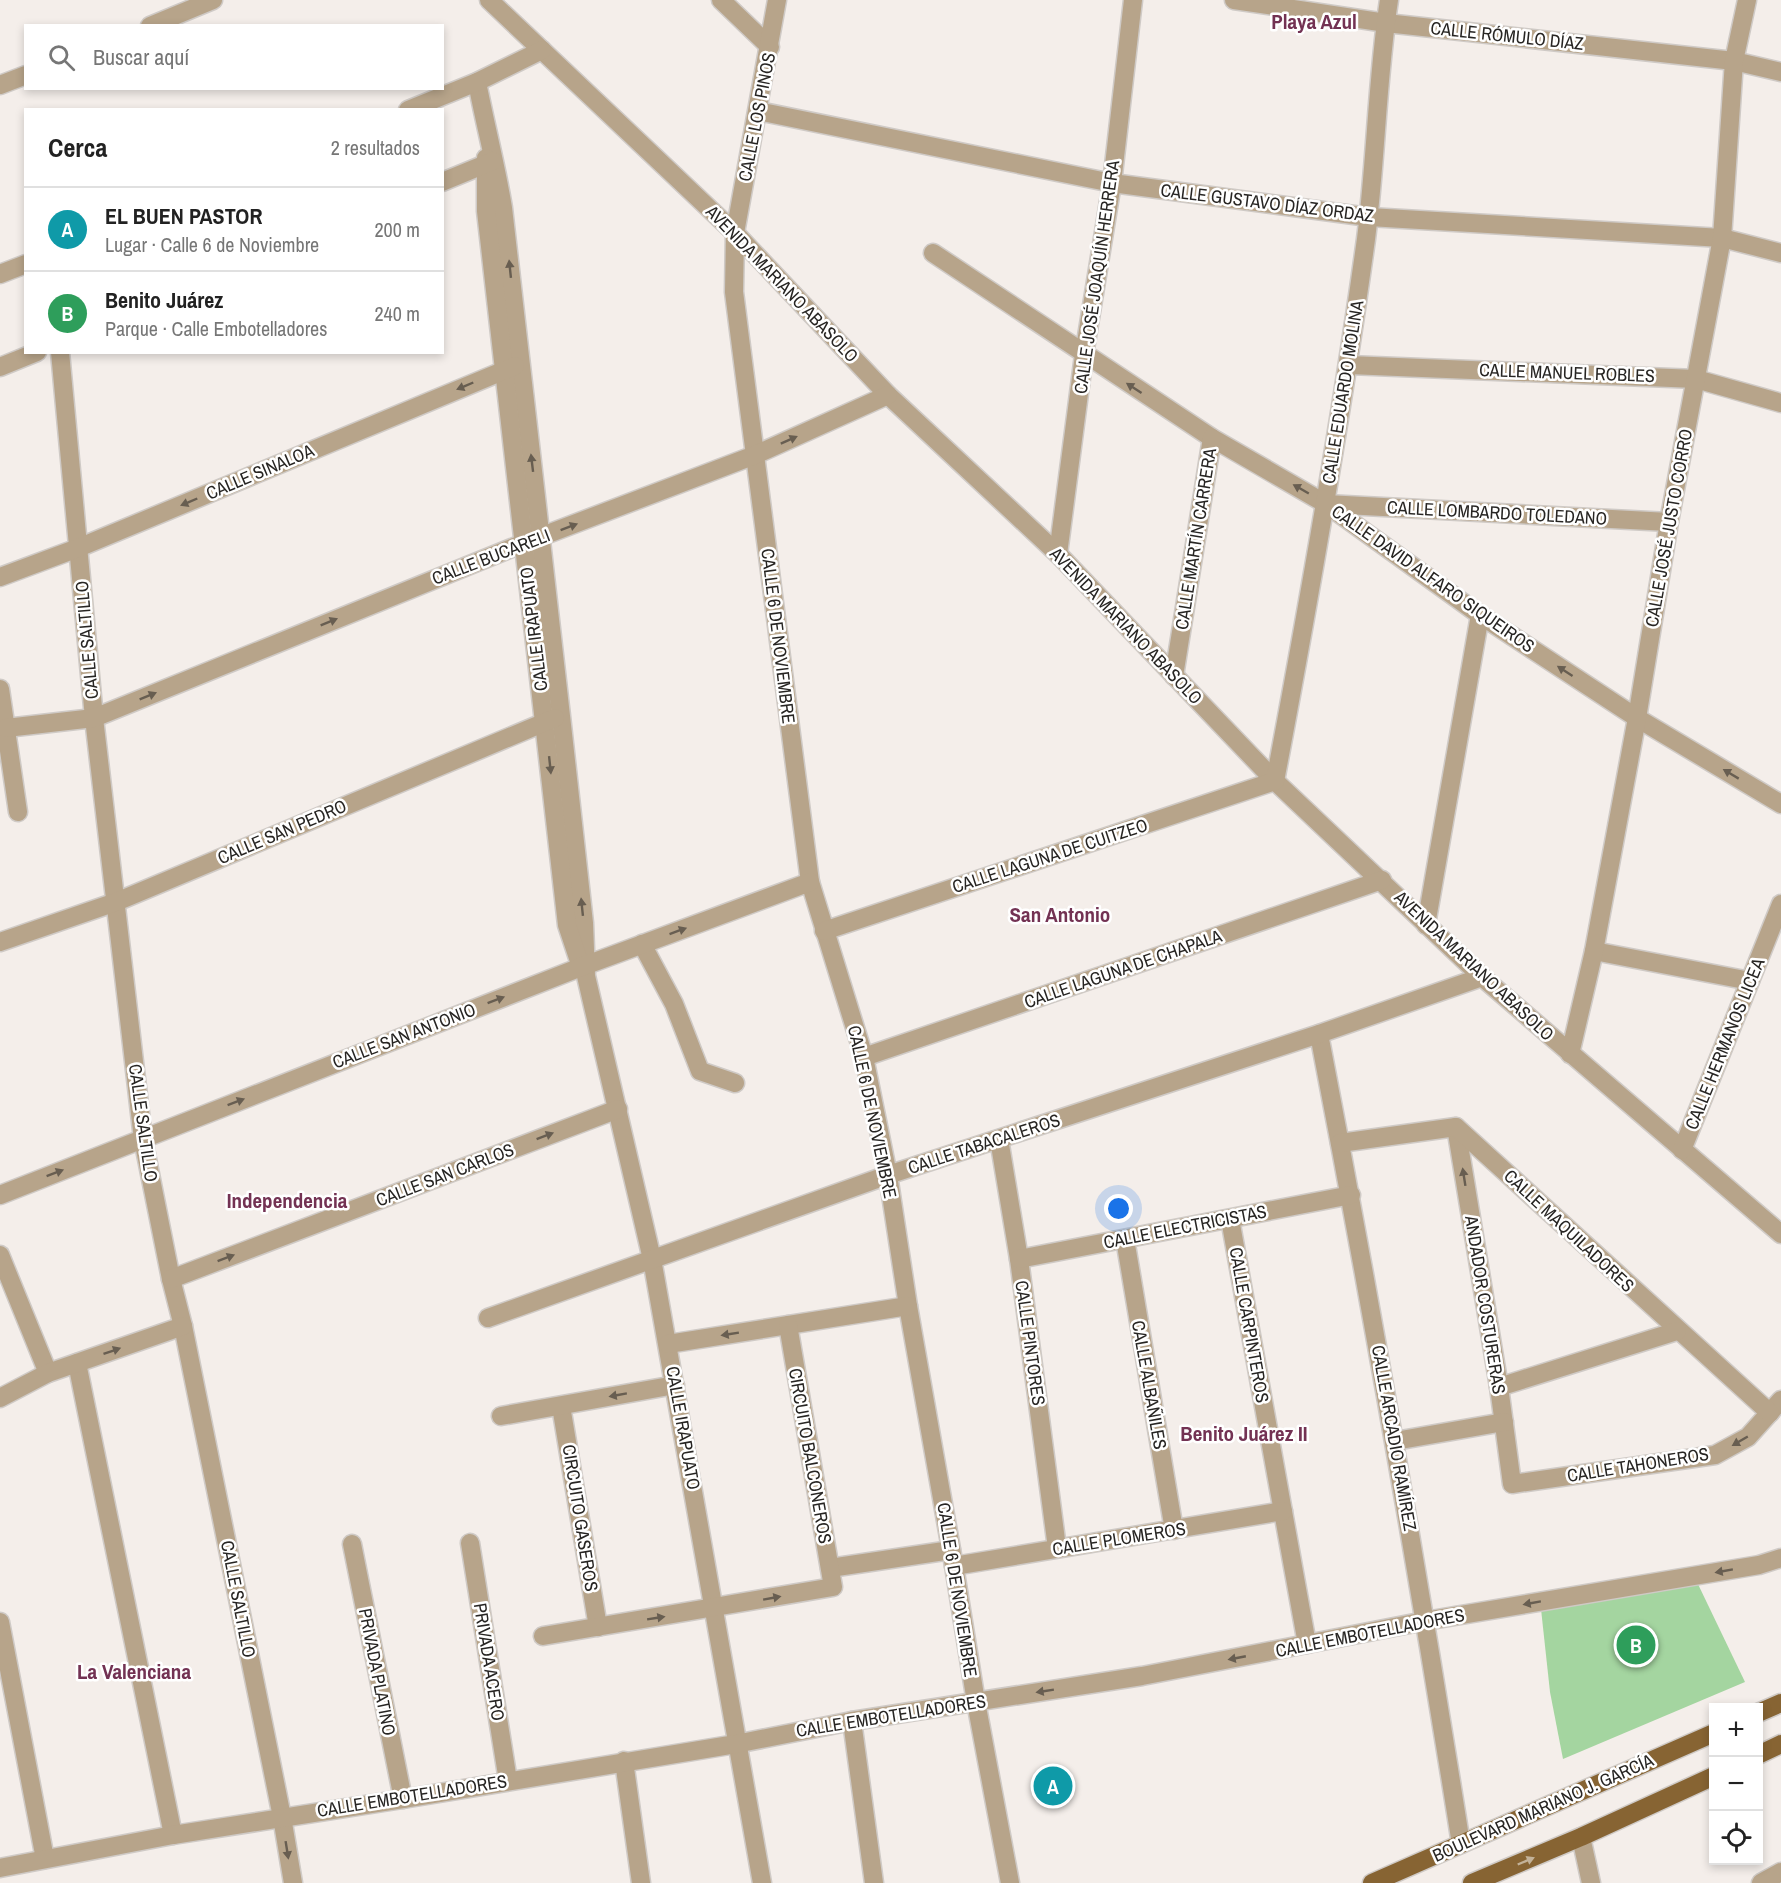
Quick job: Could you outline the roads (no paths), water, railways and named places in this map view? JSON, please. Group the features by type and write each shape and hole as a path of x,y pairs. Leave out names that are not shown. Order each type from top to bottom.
{"main road":[{"path":"1763,1711 1781,1703"},
{"name":"BOULEVARD MARIANO J. GARCÍA","path":"1372,1883 1709,1735"},
{"path":"1763,1753 1781,1744"},
{"path":"1474,1882 1581,1837 1709,1778"}],"street":[{"path":"155,24 213,0"},
{"name":"AVENIDA MARIANO ABASOLO","path":"489,0 735,233 888,395 1058,554 1275,781 1482,977 1781,1234"},
{"path":"721,0 770,47"},
{"name":"CALLE LOS PINOS","path":"735,233 777,0"},
{"name":"CALLE JOSÉ JOAQUÍN HERRERA","path":"1058,554 1084,355 1112,183 1133,0"},
{"name":"CALLE RÓMULO DÍAZ","path":"1234,0 1386,24 1734,61 1781,72"},
{"name":"CALLE EDUARDO MOLINA","path":"1275,781 1326,504 1349,364 1369,217 1389,0"},
{"name":"CALLE JOSÉ JUSTO CORRO","path":"1570,1054 1594,951 1637,718 1668,522 1722,238 1734,61 1747,0"},
{"path":"413,108 477,82 542,50"},
{"path":"0,85 24,76"},
{"name":"CALLE IRAPUATO","path":"477,82 490,162 486,211 513,367 553,719 567,925 585,969 652,1260 762,1883"},
{"name":"CALLE GUSTAVO DÍAZ ORDAZ","path":"758,111 1112,183 1369,217 1722,238 1781,253"},
{"path":"444,181 490,162"},
{"name":"CALLE 6 DE NOVIEMBRE","path":"735,233 734,292 810,882 864,1057 888,1176 976,1702 1010,1883"},
{"name":"CALLE DAVID ALFARO SIQUEIROS","path":"933,253 1212,438 1326,504 1480,615 1637,718 1781,804"},
{"path":"0,274 24,265"},
{"path":"0,367 32,354"},
{"name":"CALLE SALTILLO","path":"60,354 94,718 143,1139 282,1817 292,1883"},
{"name":"CALLE MANUEL ROBLES","path":"1349,364 1696,379 1781,403"},
{"name":"CALLE SINALOA","path":"0,577 78,548 513,367"},
{"name":"CALLE BUCARELI","path":"6,728 94,718 532,540 755,455 888,395"},
{"name":"CALLE MARTÍN CARRERA","path":"1174,676 1212,438"},
{"name":"CALLE LOMBARDO TOLEDANO","path":"1326,504 1668,522"},
{"path":"1426,925 1480,615"},
{"path":"0,689 18,812"},
{"name":"CALLE SAN PEDRO","path":"0,942 116,902 553,719"},
{"name":"CALLE LAGUNA DE CUITZEO","path":"824,931 1275,781"},
{"name":"CALLE LAGUNA DE CHAPALA","path":"864,1057 1382,880"},
{"name":"CALLE SAN ANTONIO","path":"0,1195 585,969 642,944 810,882"},
{"name":"CALLE HERMANOS LICEA","path":"1682,1150 1779,915"},
{"path":"642,944 674,1004 700,1071 735,1083"},
{"path":"1594,951 1750,981"},
{"name":"CALLE TABACALEROS","path":"488,1318 888,1176 1318,1034 1482,977"},
{"name":"CALLE ARCADIO RAMÍREZ","path":"1318,1034 1351,1195 1395,1441 1461,1844"},
{"name":"CALLE SAN CARLOS","path":"171,1279 618,1109"},
{"path":"1340,1143 1456,1127"},
{"name":"CALLE MAQUILADORES","path":"1456,1127 1677,1330 1775,1407"},
{"name":"ANDADOR COSTURERAS","path":"1456,1127 1499,1387 1512,1484"},
{"name":"CALLE PINTORES","path":"999,1139 1019,1258 1057,1548"},
{"name":"CALLE ELECTRICISTAS","path":"1019,1258 1351,1195"},
{"name":"CALLE CARPINTEROS","path":"1230,1219 1307,1644"},
{"name":"CALLE ALBAÑILES","path":"1125,1239 1174,1530"},
{"path":"0,1255 48,1373"},
{"path":"668,1344 908,1306"},
{"name":"CIRCUITO BALCONEROS","path":"714,1608 834,1587 788,1325"},
{"path":"0,1398 48,1373 183,1326"},
{"path":"1499,1387 1677,1330"},
{"path":"77,1363 173,1835"},
{"path":"501,1416 675,1385"},
{"name":"CIRCUITO GASEROS","path":"561,1406 598,1627"},
{"name":"CALLE TAHONEROS","path":"1512,1484 1715,1455 1748,1437 1775,1407"},
{"path":"1395,1441 1504,1422"},
{"name":"CALLE PLOMEROS","path":"830,1568 1057,1548 1283,1512"},
{"name":"PRIVADA ACERO","path":"470,1543 508,1781"},
{"name":"PRIVADA PLATINO","path":"352,1544 403,1799"},
{"name":"CALLE EMBOTELLADORES","path":"0,1868 173,1835 736,1744 852,1721 1142,1676 1425,1621 1759,1565 1781,1558"},
{"path":"543,1636 714,1608"},
{"path":"0,1622 45,1859"},
{"path":"852,1721 874,1883"},
{"path":"624,1761 641,1883"},
{"path":"1581,1837 1591,1883"},
{"path":"1761,1883 1781,1872"}],"place":[{"name":"Benito Juárez","path":"1636,1645"},
{"name":"EL BUEN PASTOR","path":"1053,1786"}],"district":[{"name":"Playa Azul","path":"1314,22"},
{"name":"San Antonio","path":"1060,915"},
{"name":"Independencia","path":"287,1201"},
{"name":"Benito Juárez II","path":"1244,1434"},
{"name":"La Valenciana","path":"134,1672"}]}
